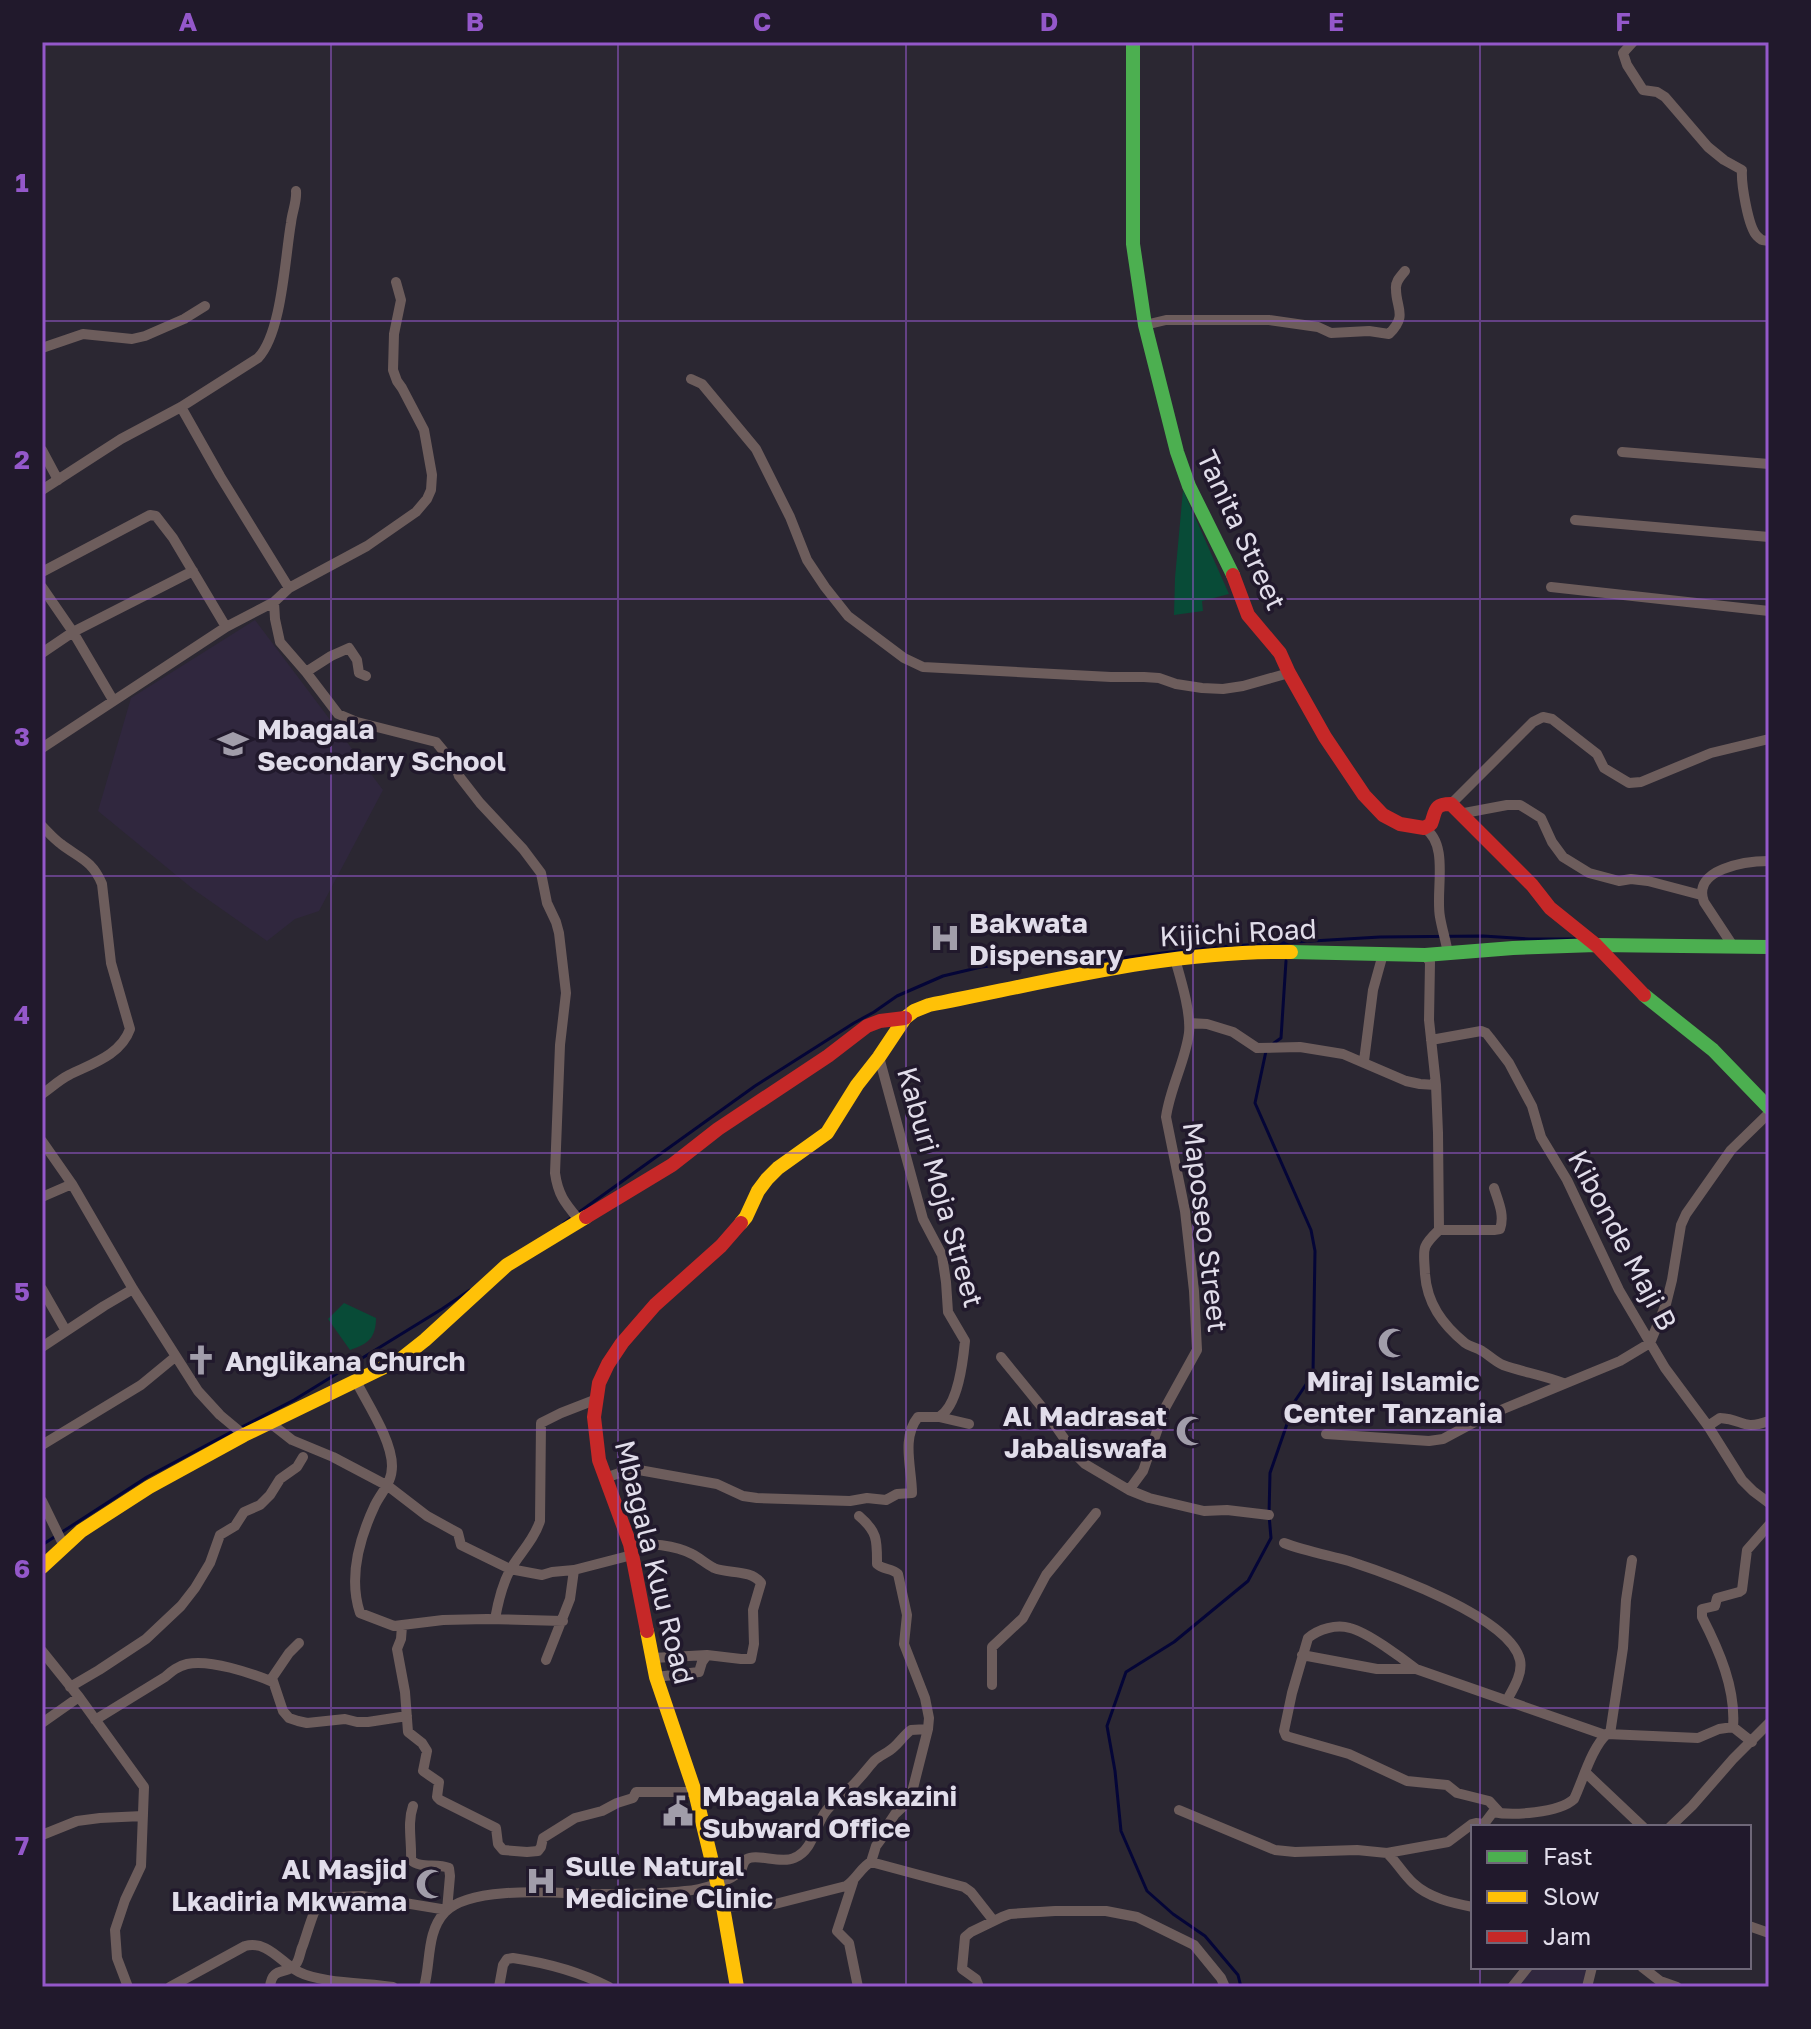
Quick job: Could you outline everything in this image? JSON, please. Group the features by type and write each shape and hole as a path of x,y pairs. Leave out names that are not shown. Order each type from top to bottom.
{"street":[{"name":"Tanita Street","path":"1133,42 1133,244 1145,325 1177,452 1189,486 1230,566 1248,615 1280,653 1325,737 1364,795 1383,815 1400,824 1424,828"},
{"path":"1633,42 1623,53 1632,74 1643,90 1665,97 1708,147 1742,170 1750,226 1755,235 1769,241"},
{"path":"42,490 258,358 268,345 277,310 296,191"},
{"path":"1145,325 1166,320 1269,320 1318,327 1331,333 1369,331 1389,334 1397,325 1401,309 1395,288 1405,271"},
{"path":"42,748 226,627 274,602 289,588 367,546 416,512 427,499 432,475 424,430 393,370 394,334 401,300 396,282"},
{"path":"42,348 83,334 132,339 145,336 205,306"},
{"path":"691,379 702,384 756,449 790,517 807,560 825,587 848,616 904,658 923,667 1159,678 1176,684 1223,689 1289,673"},
{"path":"181,407 289,588"},
{"path":"42,450 58,480"},
{"path":"1622,452 1769,464"},
{"path":"42,572 150,515 156,516 226,627"},
{"path":"1575,520 1769,537"},
{"path":"42,653 73,632 193,571"},
{"path":"42,587 113,700"},
{"path":"1551,587 1769,611"},
{"path":"274,602 280,642 338,714 357,722 436,742 480,803 541,873 547,903 559,933 566,993 560,1045 555,1173 561,1198 579,1220"},
{"path":"306,672 349,648 357,660 359,673 366,676"},
{"path":"1455,809 1533,722 1543,717 1562,726 1597,754 1604,768 1629,783 1641,782 1711,753 1769,739"},
{"path":"1424,828 1431,824 1441,804 1455,809 1520,805 1541,818 1563,857 1589,873 1619,881 1648,881 1701,895"},
{"path":"1326,1434 1429,1441 1443,1439 1484,1417 1620,1361 1650,1343 1666,1304 1681,1225 1686,1214 1731,1150 1769,1110 1713,1050 1649,1000 1596,945 1550,908 1532,885 1455,809"},
{"path":"42,826 61,844 83,857 98,874 102,884 111,963 130,1029 126,1039 108,1056 65,1077 42,1094"},
{"path":"1424,828 1433,833 1437,841 1439,915 1448,954"},
{"path":"1733,946 1704,902 1701,895 1704,882 1709,876 1741,863 1769,861"},
{"name":"Kijichi Road","path":"42,1567 81,1531 149,1487 269,1422 401,1359 507,1265 672,1165 718,1129 828,1056 867,1026 880,1021 905,1018 929,1005 1175,959 1265,952 1425,955 1596,945 1769,947"},
{"path":"1364,1061 1373,990 1383,954"},
{"path":"1425,955 1430,962 1429,1020 1436,1085 1439,1230"},
{"name":"Maposeo Street","path":"1129,1490 1143,1471 1165,1408 1197,1350 1185,1211 1166,1117 1181,1067 1189,1023 1175,959"},
{"name":"Mbagala Kuu Road","path":"737,1987 723,1907 695,1792 656,1677 631,1549 599,1460 594,1417 599,1383 622,1343 682,1279 721,1246 746,1217 767,1179 827,1133 905,1018"},
{"path":"1189,1023 1207,1024 1233,1032 1257,1048 1312,1048 1343,1054 1406,1081 1436,1085"},
{"name":"Kibonde Maji B","path":"1431,1040 1481,1031 1505,1057 1532,1106 1541,1137 1567,1180 1619,1290 1650,1343 1742,1480 1769,1503"},
{"name":"Kaburi Moja Street","path":"879,1057 923,1219 942,1255 948,1312 965,1341 954,1395 946,1413 939,1417"},
{"path":"42,1141 72,1184 133,1289 198,1391 244,1435"},
{"path":"42,1197 72,1184"},
{"path":"1494,1188 1502,1214 1500,1229 1439,1230 1426,1242 1424,1249 1426,1290 1442,1319 1465,1343 1495,1361 1563,1383"},
{"path":"42,1289 66,1331"},
{"path":"42,1347 133,1289"},
{"path":"42,1445 141,1385 175,1357"},
{"path":"1001,1357 1075,1454 1085,1464 1129,1490 1204,1511 1227,1510 1269,1515"},
{"path":"356,1381 387,1442 392,1473 388,1486 376,1504 356,1558 358,1610 388,1624 402,1626 443,1620 563,1621"},
{"path":"495,1619 510,1569 534,1536 540,1521 541,1423 597,1399"},
{"path":"605,1478 620,1472 639,1470 717,1484 750,1497 888,1500 897,1494 912,1493 908,1449 913,1424 918,1417 939,1417 969,1424"},
{"path":"1708,1426 1720,1418 1747,1426 1769,1421"},
{"path":"269,1422 292,1440 388,1486 427,1516 458,1533 461,1545 510,1569 542,1575 574,1570 648,1544 682,1550 714,1568 759,1580 761,1584 753,1610 750,1659 707,1655 653,1658"},
{"path":"70,1687 146,1639 181,1606 210,1563 220,1535 235,1526 244,1512 260,1505 280,1479 297,1467 303,1457"},
{"path":"42,1501 65,1548"},
{"path":"992,1685 992,1647 1023,1618 1046,1575 1096,1513"},
{"path":"858,1987 849,1943 837,1931 853,1882 871,1862 876,1846 895,1814 910,1800 929,1718 925,1698 904,1644 907,1615 898,1574 877,1564 876,1538 859,1516"},
{"path":"1733,1727 1733,1703 1717,1651 1702,1617 1702,1609 1715,1606 1717,1598 1742,1590 1747,1550 1769,1525"},
{"path":"1284,1543 1351,1562 1438,1595 1502,1632 1515,1647 1521,1666 1507,1700"},
{"path":"1179,1810 1275,1850 1387,1853 1452,1841 1472,1824 1484,1824 1493,1812 1526,1813 1571,1803 1608,1735 1623,1648 1632,1560"},
{"path":"546,1660 563,1621 572,1592 574,1570"},
{"path":"402,1626 397,1649 408,1732 427,1751 423,1771 439,1782 437,1798 496,1828 498,1844 503,1850 538,1851 543,1838 575,1818 633,1798 636,1792 695,1792"},
{"path":"1500,1813 1489,1801 1457,1793 1447,1785 1401,1779 1349,1754 1286,1736 1284,1731 1306,1640 1323,1630 1338,1627 1356,1630 1416,1669 1608,1735 1698,1738 1733,1727 1752,1742"},
{"path":"299,1643 273,1675 283,1711 289,1718 307,1723 345,1719 368,1722 407,1716"},
{"path":"42,1651 142,1782 145,1792 141,1866 115,1930 117,1958 128,1987"},
{"path":"656,1677 699,1672 707,1655"},
{"path":"1302,1655 1377,1669 1416,1669"},
{"path":"95,1720 173,1670 190,1663 225,1666 273,1682"},
{"path":"42,1723 79,1697"},
{"path":"1672,1825 1769,1723"},
{"path":"424,1987 434,1933 447,1910 465,1901 512,1892 686,1891 717,1884 738,1872 748,1858 793,1859 806,1851 825,1812 877,1758 892,1750 911,1730 928,1729"},
{"path":"1586,1773 1641,1825"},
{"path":"413,1806 409,1818 411,1860 417,1865 449,1868 447,1910"},
{"path":"42,1835 77,1821 143,1816"},
{"path":"1387,1853 1426,1893 1471,1906"},
{"path":"871,1862 964,1887 993,1920"},
{"path":"723,1907 755,1907 796,1900 853,1882"},
{"path":"270,1987 272,1976 297,1962 316,1904 321,1898 362,1896 447,1910"},
{"path":"979,1987 976,1979 962,1969 963,1941 967,1934 1010,1914 1055,1911 1106,1911 1137,1917 1194,1945 1225,1987"},
{"path":"170,1987 253,1944 262,1946 309,1976 393,1987"},
{"path":"499,1987 503,1965 507,1959 513,1958 551,1964 609,1987"},
{"path":"1512,1987 1526,1969"},
{"path":"1644,1969 1653,1977 1677,1987"}],"shaded area":[{"name":"Mbagala Secondary School","path":"255,620 383,790 319,911 295,919 267,941 193,889 98,811 131,698"},
{"path":"1532,1969 1589,1969 1584,1987 1518,1987"}],"green space":[{"path":"1183,490 1229,594 1202,601 1203,611 1174,615 1175,578"},
{"path":"344,1303 376,1318 370,1339 350,1350 328,1319"}],"waterway":[{"path":"564,1223 755,1086 897,996 943,976 981,967 1030,962 1080,963 1212,947 1380,937 1575,939"},
{"path":"1274,1043 1281,1038 1286,961"},
{"path":"1241,1987 1238,1975 1205,1936 1147,1891 1121,1831 1107,1726 1126,1672 1174,1642 1248,1581 1271,1538 1270,1473 1295,1401 1313,1374 1315,1251 1311,1230 1255,1103 1266,1051"},
{"path":"240,1428 294,1400 470,1290"},
{"path":"42,1545 147,1477 233,1431"}],"traffic: fast":[{"path":"1133,42 1133,244 1145,325 1177,452 1189,486 1233,575"},
{"path":"1291,952 1425,955 1596,945 1769,947"},
{"path":"1644,995 1713,1050 1769,1108"}],"traffic: slow":[{"path":"741,1223 767,1179 827,1133 857,1085 905,1018 914,1011 929,1005 1154,962 1200,956 1291,952"},
{"path":"42,1567 81,1531 149,1487 244,1435 401,1359 507,1265 586,1217"},
{"path":"647,1631 656,1677 695,1792 723,1907 737,1987"}],"traffic: jam":[{"path":"1233,575 1248,615 1280,653 1325,737 1364,795 1383,815 1400,824 1424,828 1431,824 1439,807 1451,804 1532,885 1550,908 1596,945 1644,995"},
{"path":"586,1217 672,1165 718,1129 828,1056 867,1026 905,1018"},
{"path":"647,1631 630,1544 599,1460 594,1417 599,1383 622,1343 655,1305 721,1246 741,1223"}],"place":[{"name":"Mbagala Secondary School","path":"233,744"},
{"name":"Bakwata Dispensary","path":"945,938"},
{"name":"Miraj Islamic Center Tanzania","path":"1393,1343"},
{"name":"Anglikana Church","path":"201,1360"},
{"name":"Al Madrasat Jabaliswafa","path":"1191,1431"},
{"name":"Mbagala Kaskazini Subward Office","path":"678,1811"},
{"name":"Sulle Natural Medicine Clinic","path":"541,1881"},
{"name":"Al Masjid Lkadiria Mkwama","path":"431,1884"}]}
